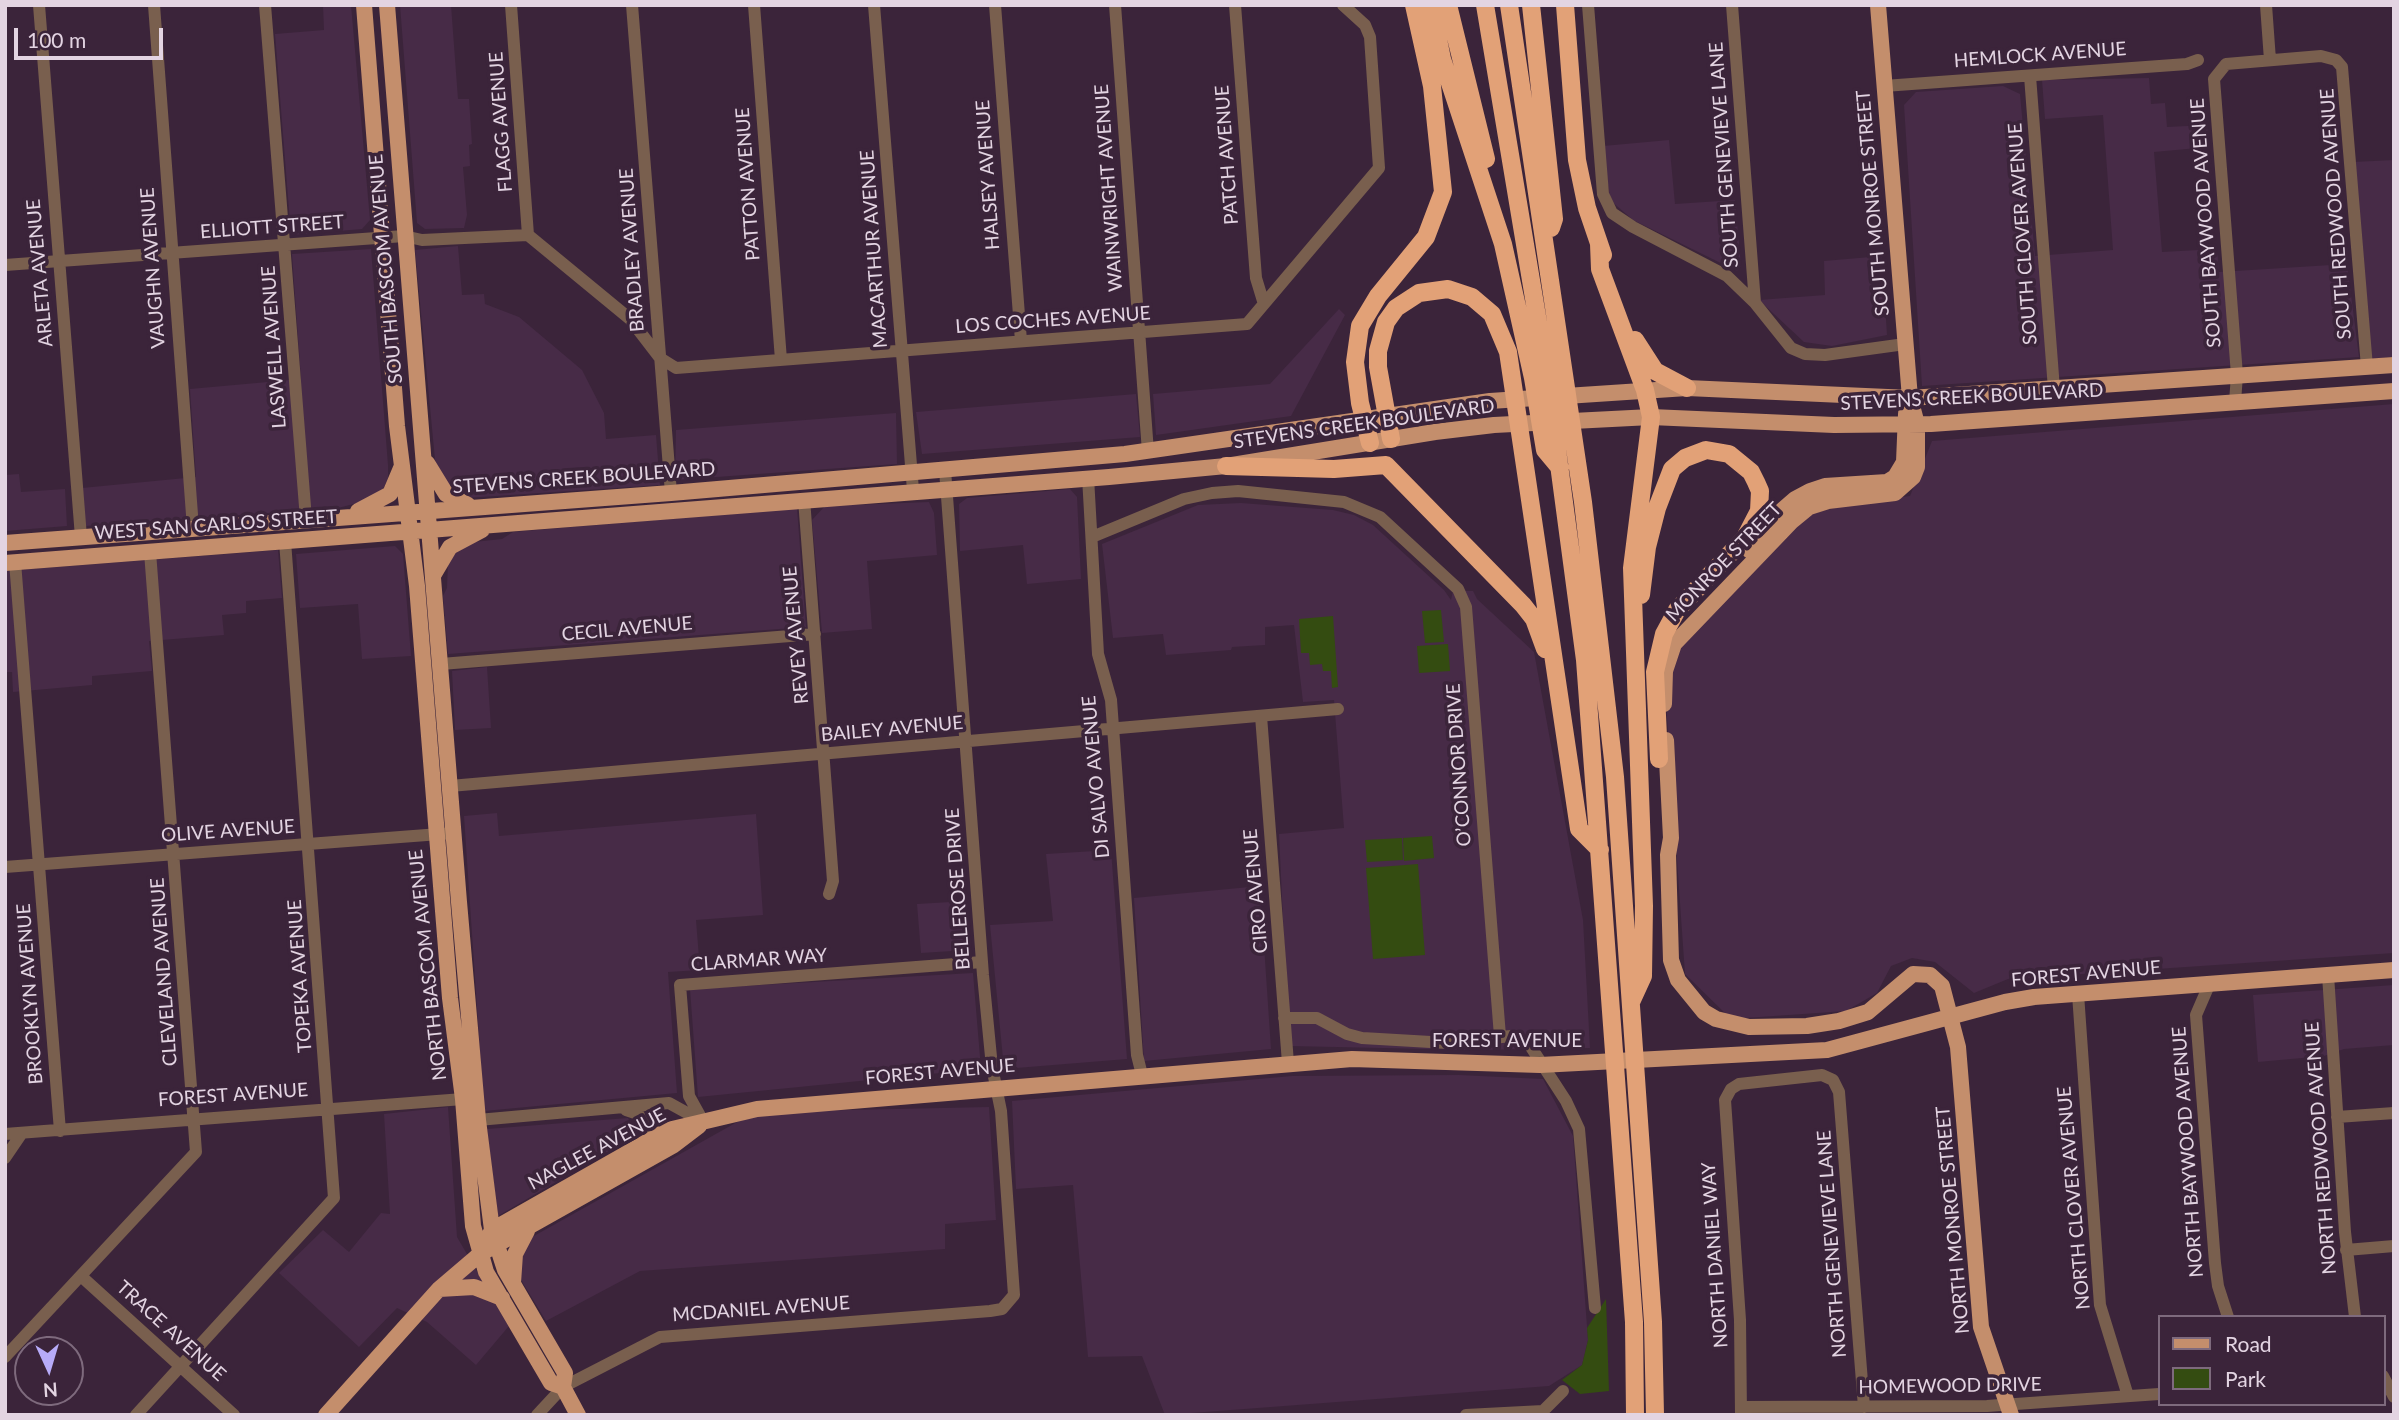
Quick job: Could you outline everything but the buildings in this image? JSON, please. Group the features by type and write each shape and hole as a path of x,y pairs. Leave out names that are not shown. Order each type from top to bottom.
{"highway":[{"path":"1403,5 1440,137"},
{"path":"1370,443 1360,403 1355,362 1360,326 1378,296 1419,249 1437,217 1443,192 1440,137 1414,5"},
{"path":"1431,5 1442,59 1503,244 1533,378 1545,450 1560,468"},
{"path":"1448,5 1502,223 1503,244"},
{"path":"1485,5 1560,468 1585,660 1634,1322 1635,1415"},
{"path":"1508,5 1546,242 1602,655 1615,777 1654,1322 1655,1415"},
{"path":"1531,5 1554,219 1546,242"},
{"path":"1565,5 1577,160 1599,244 1641,353 1655,371 1687,388"},
{"path":"1599,244 1600,269 1637,390 1642,417 1632,568 1644,906 1643,976 1631,1002"},
{"path":"1391,439 1378,351 1386,321 1396,308 1419,293 1448,289 1460,291 1483,305 1499,326 1508,352 1579,830 1600,850"},
{"path":"1634,622 1654,521 1672,469 1685,458 1706,450 1729,454 1751,472 1760,491 1759,511 1745,538 1677,611 1664,634 1655,672 1659,759"},
{"path":"1226,466 1334,469 1380,464 1392,469 1534,619 1560,695"}],"main road":[{"name":"SOUTH BASCOM AVENUE","path":"364,5 397,426 409,512"},
{"name":"SOUTH BASCOM AVENUE","path":"387,5 430,529"},
{"name":"SOUTH MONROE STREET","path":"1878,5 1910,425"},
{"name":"STEVENS CREEK BOULEVARD","path":"428,510 671,493 1148,452 1490,401 1637,390 1687,388 1910,398 2394,365"},
{"name":"STEVENS CREEK BOULEVARD","path":"430,529 1226,466 1494,425 1642,417 1834,425 1910,425 2394,391"},
{"name":"MONROE STREET","path":"1668,855 1663,839 1659,759 1660,671 1665,649 1680,625 1762,537 1772,519 1795,499 1825,486 1887,482 1895,477 1904,462 1910,425"},
{"name":"MONROE STREET","path":"1910,425 1917,467 1906,485 1886,495 1828,501 1802,511 1670,652 1664,684 1671,838 1668,855 1671,960 1678,980 1704,1012 1723,1021 1749,1027 1830,1023 1868,1012 1906,978 1919,973 1937,979 1952,1017"},
{"path":"1088,477 1125,454"},
{"path":"423,456 446,494 474,507"},
{"path":"346,516 385,498 396,484 403,459"},
{"name":"STEVENS CREEK BOULEVARD","path":"676,510 680,503 687,500 724,497 743,487"},
{"name":"WEST SAN CARLOS STREET","path":"5,543 428,510"},
{"name":"NORTH BASCOM AVENUE","path":"409,512 492,1230 496,1247 513,1284 565,1373 563,1387 578,1415"},
{"path":"434,574 450,547 493,524"},
{"path":"95,556 128,544 177,539 193,528"},
{"name":"WEST SAN CARLOS STREET","path":"10,562 430,529"},
{"name":"NORTH BASCOM AVENUE","path":"430,529 450,786 445,834 450,998 463,1099 473,1226 486,1272 551,1382 563,1387"},
{"path":"10,562 18,554 33,550 87,543 118,534"},
{"name":"FOREST AVENUE","path":"704,1123 790,1105 1288,1063 1352,1059 1540,1065 1800,1052 1848,1046 2010,1000 2394,970"},
{"name":"NORTH MONROE STREET","path":"1952,1017 1959,1058 1981,1327 2009,1410"},
{"name":"NAGLEE AVENUE","path":"480,1254 492,1230 668,1130 704,1123"},
{"name":"NAGLEE AVENUE","path":"326,1415 439,1289 480,1254 674,1145 704,1123"},
{"path":"513,1284 517,1247 530,1226"},
{"path":"439,1289 474,1287 502,1298"}],"street":[{"name":"ARLETA AVENUE","path":"39,5 81,537"},
{"name":"VAUGHN AVENUE","path":"154,5 193,528"},
{"name":"LASWELL AVENUE","path":"265,5 306,519"},
{"name":"FLAGG AVENUE","path":"511,5 528,235"},
{"name":"BRADLEY AVENUE","path":"632,5 671,493"},
{"name":"PATTON AVENUE","path":"754,5 781,360"},
{"name":"MACARTHUR AVENUE","path":"874,5 913,490"},
{"name":"HALSEY AVENUE","path":"995,5 1021,341"},
{"name":"WAINWRIGHT AVENUE","path":"1115,5 1148,452"},
{"name":"PATCH AVENUE","path":"1235,5 1256,278 1263,302"},
{"name":"LOS COCHES AVENUE","path":"660,358 676,368 1247,324 1379,168 1370,37 1365,24 1343,5"},
{"path":"1588,5 1603,194 1612,213 1633,227 1727,276 1755,303 1791,348 1805,354 1905,344"},
{"name":"SOUTH GENEVIEVE LANE","path":"1732,5 1755,303"},
{"path":"2266,5 2270,60"},
{"name":"SOUTH REDWOOD AVENUE","path":"2270,60 2321,55 2336,60 2345,77 2367,367"},
{"name":"HEMLOCK AVENUE","path":"1884,86 2187,64 2197,60"},
{"name":"SOUTH BAYWOOD AVENUE","path":"2241,402 2214,79 2220,69 2235,62 2270,60"},
{"name":"SOUTH CLOVER AVENUE","path":"2030,76 2054,389"},
{"name":"ELLIOTT STREET","path":"5,265 404,236 422,240 528,235"},
{"path":"528,235 630,319 660,358"},
{"name":"BELLEROSE DRIVE","path":"945,470 982,962 1001,1111 1014,1284 1010,1304"},
{"name":"DI SALVO AVENUE","path":"1088,477 1098,654 1111,699 1137,1055 1142,1075"},
{"name":"O’CONNOR DRIVE","path":"1092,537 1184,499 1212,493 1238,491 1345,502 1380,517 1458,589 1466,607 1500,1036"},
{"name":"REVEY AVENUE","path":"804,499 833,881 829,894"},
{"name":"TOPEKA AVENUE","path":"136,1415 330,1205 335,1189 285,541"},
{"name":"CLEVELAND AVENUE","path":"5,1357 196,1152 150,552"},
{"name":"BROOKLYN AVENUE","path":"10,562 39,865 60,1131"},
{"name":"CECIL AVENUE","path":"442,664 815,634"},
{"name":"BAILEY AVENUE","path":"450,786 1338,709"},
{"name":"CIRO AVENUE","path":"1261,716 1288,1063"},
{"name":"OLIVE AVENUE","path":"5,867 445,834"},
{"name":"CLARMAR WAY","path":"704,1123 689,1096 680,985 982,962"},
{"name":"NORTH REDWOOD AVENUE","path":"2328,975 2347,1250 2355,1315"},
{"name":"NORTH BAYWOOD AVENUE","path":"2209,985 2196,1016 2215,1263 2218,1286 2227,1315"},
{"name":"NORTH CLOVER AVENUE","path":"2078,994 2099,1305 2128,1396"},
{"path":"1284,1018 1317,1018 1347,1034 1362,1038 1448,1043 1500,1036 1522,1040 1534,1052 1552,1079 1579,1129 1595,1308"},
{"name":"NORTH GENEVIEVE LANE","path":"1728,1093 1739,1084 1822,1075 1833,1080 1839,1092 1864,1407"},
{"name":"NORTH DANIEL WAY","path":"1728,1093 1724,1105 1740,1320 1741,1411"},
{"name":"FOREST AVENUE","path":"5,1134 463,1099"},
{"path":"478,1120 622,1110 669,1103 682,1108 704,1123"},
{"path":"622,1110 638,1114 656,1138"},
{"path":"2337,1117 2394,1113"},
{"path":"5,1158 22,1133"},
{"path":"2347,1250 2394,1246"},
{"name":"TRACE AVENUE","path":"82,1277 234,1415"},
{"name":"MCDANIEL AVENUE","path":"537,1415 563,1387 644,1343 667,1335 990,1311 1010,1304"},
{"path":"2387,1379 2394,1397"},
{"path":"1466,1415 1543,1413 1563,1391"},
{"name":"HOMEWOOD DRIVE","path":"1741,1411 1864,1407 2009,1410 2158,1394"}],"shaded area":[{"path":"323,5 351,5 370,220 362,229 291,235 275,34 324,30"},
{"path":"400,5 451,5 458,99 469,99 472,144 469,145 470,166 463,167 467,215 464,228 425,229 417,223"},
{"path":"2149,78 2151,104 2165,103 2167,127 2207,125 2209,147 2154,152 2162,252 2217,249 2219,272 2347,264 2359,357 1922,386 1904,105 1916,92 2003,86 2020,94 2035,256 2113,250 2103,115 2045,119 2042,80"},
{"path":"1669,140 1675,204 1735,200 1741,266 1737,271 1633,220 1610,200 1603,146"},
{"path":"2394,160 2394,357 2368,359 2353,162"},
{"path":"458,246 462,295 484,294 485,304 519,317 582,370 604,413 606,439 656,435 660,485 466,498 449,486 436,470 415,250"},
{"path":"371,249 388,465 388,478 382,492 369,500 338,508 85,526 82,488 196,477 190,389 301,379 292,254"},
{"path":"1882,256 1887,335 1832,346 1804,342 1759,300 1825,295 1824,261"},
{"path":"1339,309 1345,315 1291,416 1156,435 1153,394 1270,384"},
{"path":"1136,394 1140,437 922,454 916,412"},
{"path":"2394,404 2394,953 2008,979 1974,993 1935,962 1912,958 1891,966 1877,993 1846,1011 1731,1019 1685,974 1664,675 1675,652 1810,514 1852,504 1910,496 1932,441"},
{"path":"896,413 897,464 675,480 676,430"},
{"path":"19,474 21,492 65,489 67,526 5,531 5,475"},
{"path":"1070,489 1077,497 1081,579 1027,584 1023,545 960,551 959,504 967,498"},
{"path":"929,502 934,513 937,555 867,561 872,629 822,633 812,520 825,506"},
{"path":"1241,503 1333,510 1354,515 1373,525 1444,590 1451,600 1453,591 1473,591 1477,599 1534,652 1583,920 1590,1048 1476,1050 1289,1046 1279,834 1344,828 1334,700 1303,702 1294,625 1265,627 1265,645 1166,655 1163,634 1113,638 1102,544 1198,505"},
{"path":"797,508 806,627 448,654 443,596 447,588 448,562 464,543 502,539 513,532"},
{"path":"395,546 403,554 411,656 362,659 358,604 300,608 296,554"},
{"path":"278,550 282,598 246,601 246,613 222,615 224,635 149,641 152,671 92,676 92,685 13,692 12,672 5,672 5,571"},
{"path":"487,667 491,728 455,730 452,671"},
{"path":"497,813 499,836 756,814 763,915 696,920 700,970 668,972 677,1093 484,1111 464,816"},
{"path":"1111,850 1127,1059 1004,1069 990,925 1053,921 1046,854"},
{"path":"1260,886 1271,1049 1144,1061 1134,898"},
{"path":"967,901 968,950 921,953 917,904"},
{"path":"973,973 981,1069 698,1097 690,989"},
{"path":"2394,985 2394,1045 2344,1049 2324,1056 2258,1062 2253,995"},
{"path":"1459,1075 1543,1079 1573,1136 1588,1340 1582,1365 1549,1386 1165,1415 1142,1356 1088,1357 1073,1185 1016,1189 1012,1101 1292,1076"},
{"path":"448,1107 457,1237 509,1326 476,1365 427,1322 397,1308 359,1347 279,1273 323,1230 349,1252 381,1213 390,1214 384,1114"},
{"path":"989,1107 996,1220 945,1224 945,1249 640,1271 546,1321 518,1275 525,1241 755,1112"},
{"path":"628,1118 636,1135 498,1216 487,1129"}],"green space":[{"path":"1441,610 1444,642 1425,643 1422,611"},
{"path":"1333,616 1338,687 1332,688 1331,671 1323,671 1322,664 1310,665 1309,653 1301,653 1299,619"},
{"path":"1448,644 1450,671 1419,673 1417,646"},
{"path":"1432,836 1434,858 1404,861 1403,838"},
{"path":"1402,838 1403,860 1367,862 1365,840"},
{"path":"1418,864 1425,955 1373,959 1366,868"},
{"path":"1606,1299 1609,1391 1580,1394 1562,1380 1582,1365 1588,1340 1587,1328"}]}
